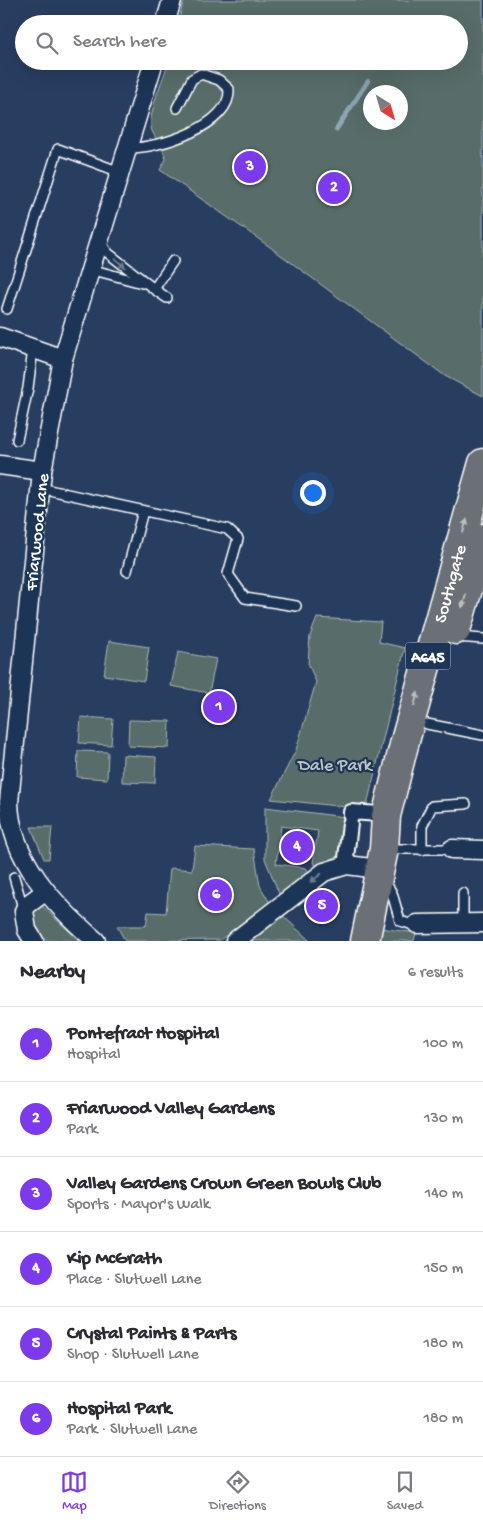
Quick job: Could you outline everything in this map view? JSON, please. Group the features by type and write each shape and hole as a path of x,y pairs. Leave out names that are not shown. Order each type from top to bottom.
{"highway":[{"name":"Southgate","path":"365,941 381,864 386,816 405,741 483,465"},
{"name":"Southgate","path":"381,864 404,803 483,538"}],"street":[{"path":"168,15 172,0"},
{"name":"Friarwood Lane","path":"96,941 46,891 6,826 42,471 63,359 151,70"},
{"path":"0,337 63,359"},
{"path":"0,464 42,471"},
{"path":"346,858 349,816 379,814"},
{"path":"460,853 483,850"},
{"path":"235,941 324,872 348,865 381,864"},
{"path":"34,941 27,930 24,911 27,905 46,891"},
{"path":"414,924 483,923"}],"lane":[{"path":"128,148 153,147 175,139 210,121 225,108 229,98 229,89 219,80 201,74 192,79 176,108"},
{"path":"8,309 58,149 120,172"},
{"path":"98,240 108,253 145,284 167,298"},
{"path":"154,289 173,261"},
{"path":"90,269 145,284"},
{"path":"16,440 28,388 33,349"},
{"path":"40,488 227,529 238,539 228,574 244,598 296,606"},
{"path":"127,571 143,510"},
{"path":"454,637 483,639"},
{"path":"427,724 483,735"},
{"path":"422,850 422,826 432,806 466,804"},
{"path":"414,924 400,921 381,864 422,850 460,853"},
{"path":"14,877 24,911"},
{"path":"463,893 463,922"}],"green space":[{"path":"187,0 483,0 483,396 445,376 270,247 160,170 166,159 152,131 151,124 153,106 166,70 468,70 468,15 180,15 183,3"},
{"name":"Dale Park","path":"317,618 381,622 379,642 405,648 366,809 271,799 296,750 316,682 308,663 310,636"},
{"path":"109,641 149,647 144,681 104,675"},
{"path":"178,652 216,659 209,693 171,686"},
{"path":"81,717 113,719 111,745 79,743"},
{"path":"129,720 170,721 169,748 128,746"},
{"path":"78,751 108,752 107,779 77,777"},
{"path":"123,755 156,757 155,783 122,782"},
{"path":"265,807 345,817 340,838 339,855 318,866 313,863 318,831 281,826 276,864 306,868 310,873 280,896 265,859"},
{"path":"31,827 52,827 49,859 44,859"},
{"path":"195,846 254,849 260,886 270,903 220,940 125,941 117,926 146,926 148,912 166,913 170,868 192,870"},
{"path":"37,905 42,906 80,941 50,941 36,935 28,913"},
{"path":"281,914 310,941 252,941"},
{"path":"380,928 416,933 414,941 378,941"}],"waterway":[{"path":"336,130 368,81"}],"place":[{"name":"Valley Gardens Crown Green Bowls Club","path":"250,167"},
{"name":"Friarwood Valley Gardens","path":"334,188"},
{"name":"Pontefract Hospital","path":"219,707"},
{"name":"Kip McGrath","path":"297,847"},
{"name":"Hospital Park","path":"216,895"},
{"name":"Crystal Paints & Parts","path":"322,906"}]}
